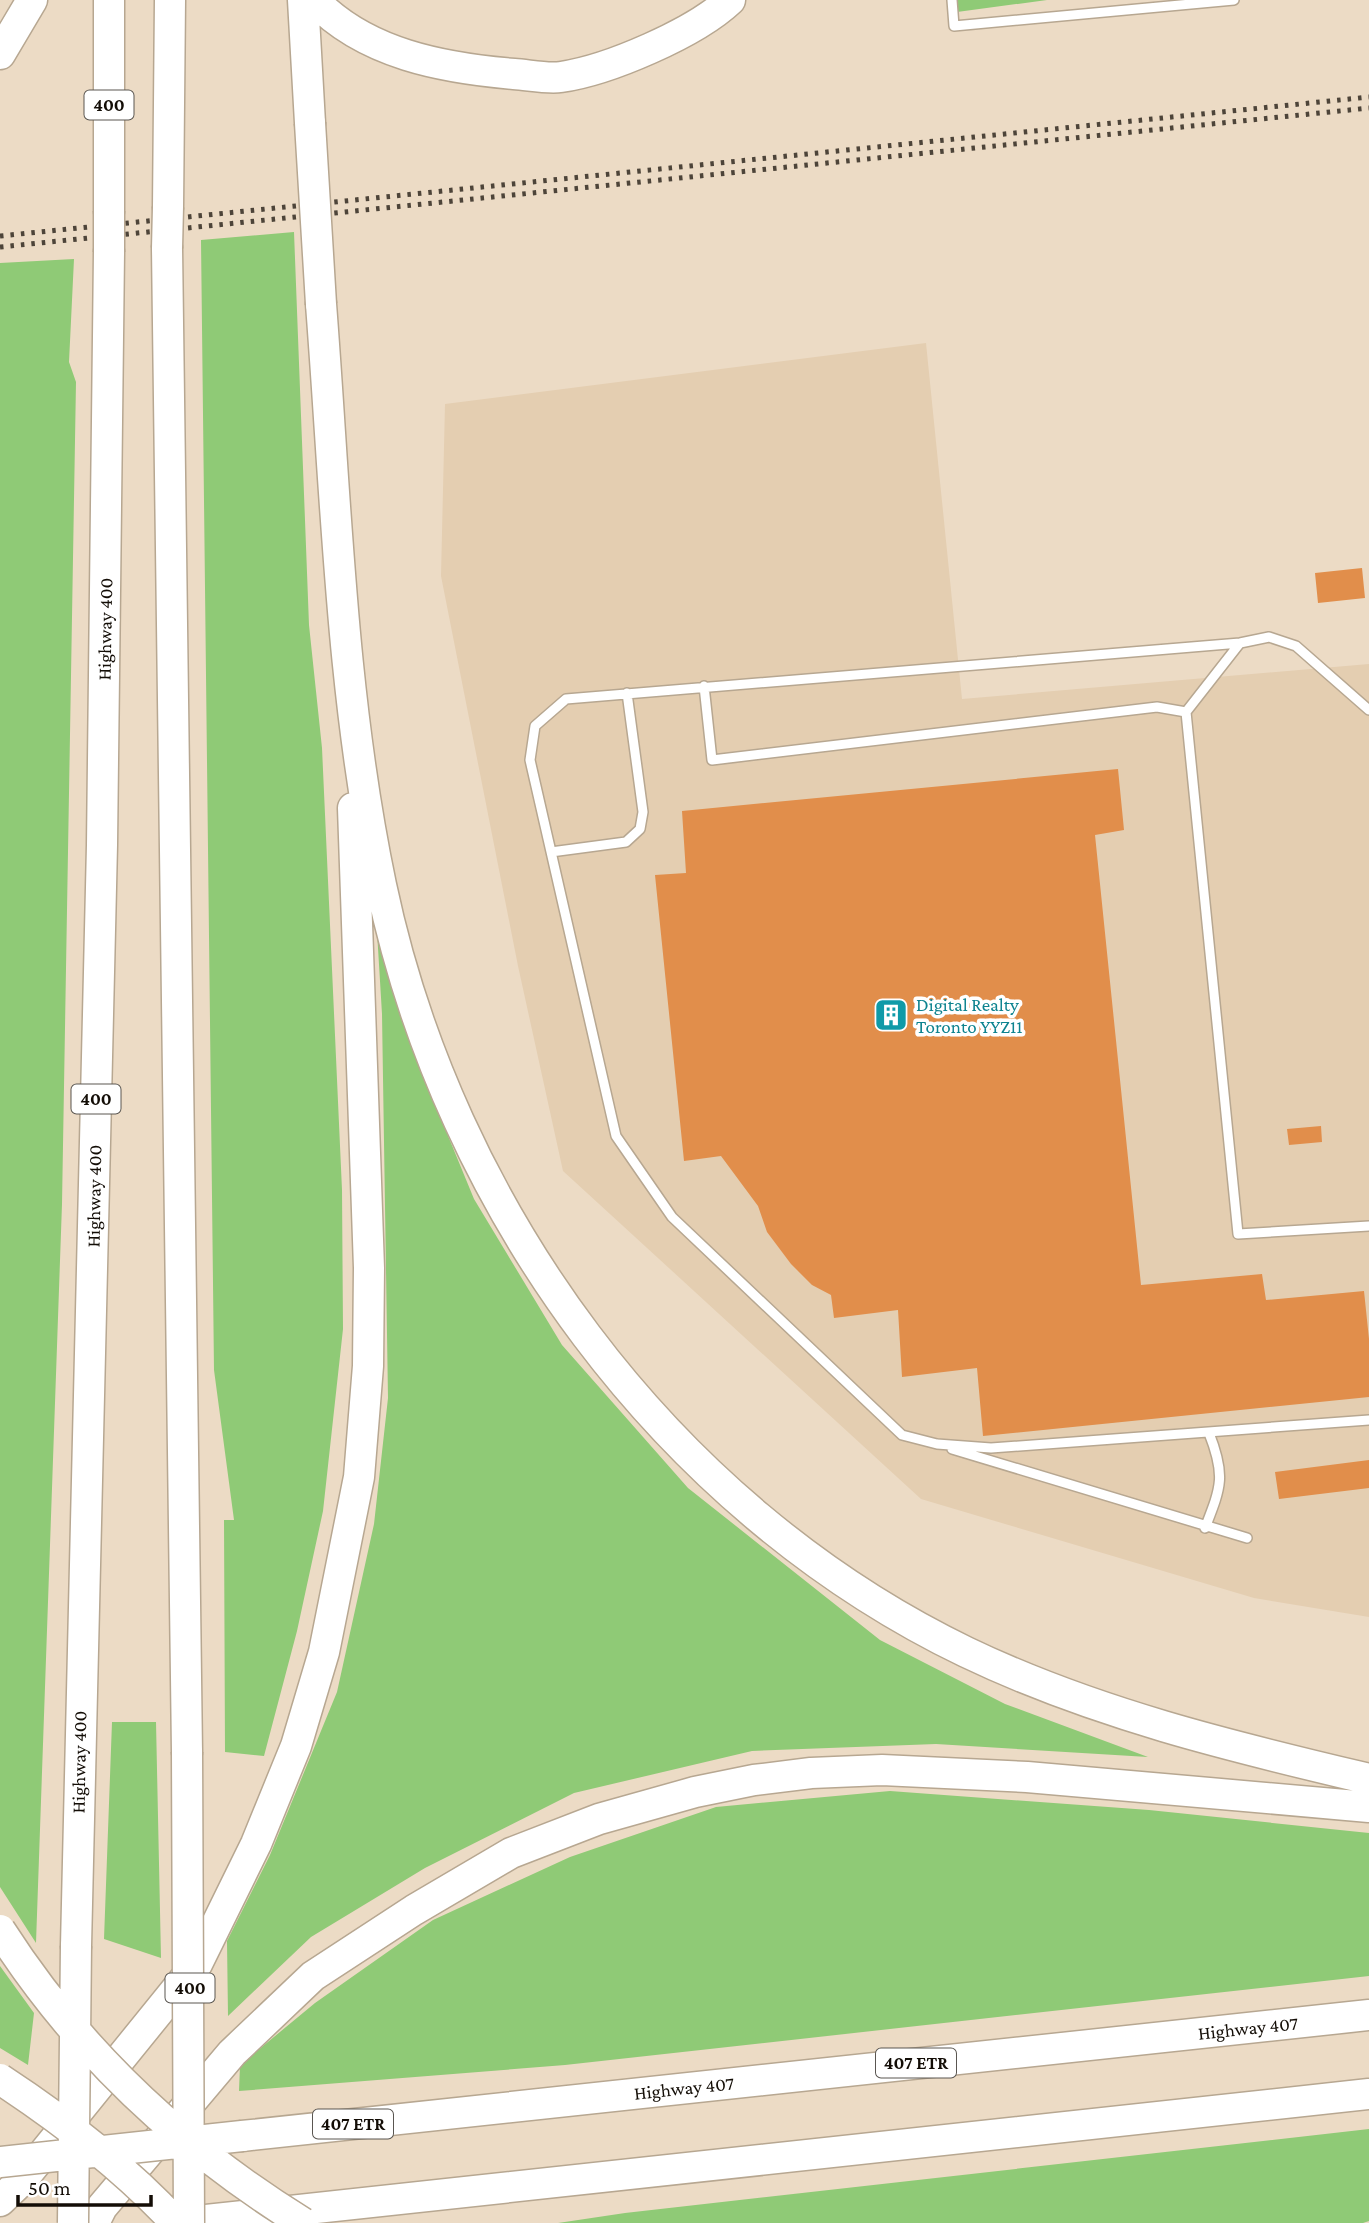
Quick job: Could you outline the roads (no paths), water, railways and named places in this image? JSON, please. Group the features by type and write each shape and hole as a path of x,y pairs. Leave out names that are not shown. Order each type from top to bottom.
{"highway":[{"path":"0,54 32,0"},
{"name":"Highway 400","path":"73,2223 76,1946 102,845 109,0"},
{"name":"400","path":"170,0 167,248 187,1752 189,2223"},
{"path":"730,0 683,31 621,61 560,78 456,69 388,49 307,7 310,123 321,304 350,678 363,783 382,889 407,980 438,1072 484,1171 539,1268 608,1367 682,1449 774,1532 869,1598 965,1652 1014,1674 1164,1726 1369,1780"},
{"path":"0,2201 22,2180 197,1964 266,1820 296,1746 324,1652 359,1477 368,1366 369,1268 355,911 350,678"},
{"path":"94,2223 103,2207 232,2053 313,1976 414,1909 511,1853 598,1819 754,1780 811,1773 881,1770 1027,1777 1369,1807"},
{"path":"0,1930 58,2011 127,2089 201,2154 303,2223"},
{"name":"Highway 407","path":"0,2162 1369,2015"},
{"path":"0,2079 82,2137 139,2185 177,2223 1369,2094"}],"lane":[{"path":"952,0 954,26 1234,0"},
{"path":"1247,1538 1205,1528 902,1435 682,1226 616,1136 530,760 534,726 565,699 1240,643 1269,637 1296,646 1369,709"},
{"path":"1240,643 1186,712 1238,1234 1369,1226"},
{"path":"704,686 712,760 1157,707 1186,712"},
{"path":"551,852 626,842 640,829 643,812 627,692"},
{"path":"937,1444 991,1448 1369,1420"},
{"path":"1205,1528 1221,1487 1218,1456 1209,1433"}],"railway":[{"path":"0,236 1369,97"},
{"path":"0,247 1369,108"}],"place":[{"name":"Digital Realty Toronto YYZ11","path":"891,1015"}]}
